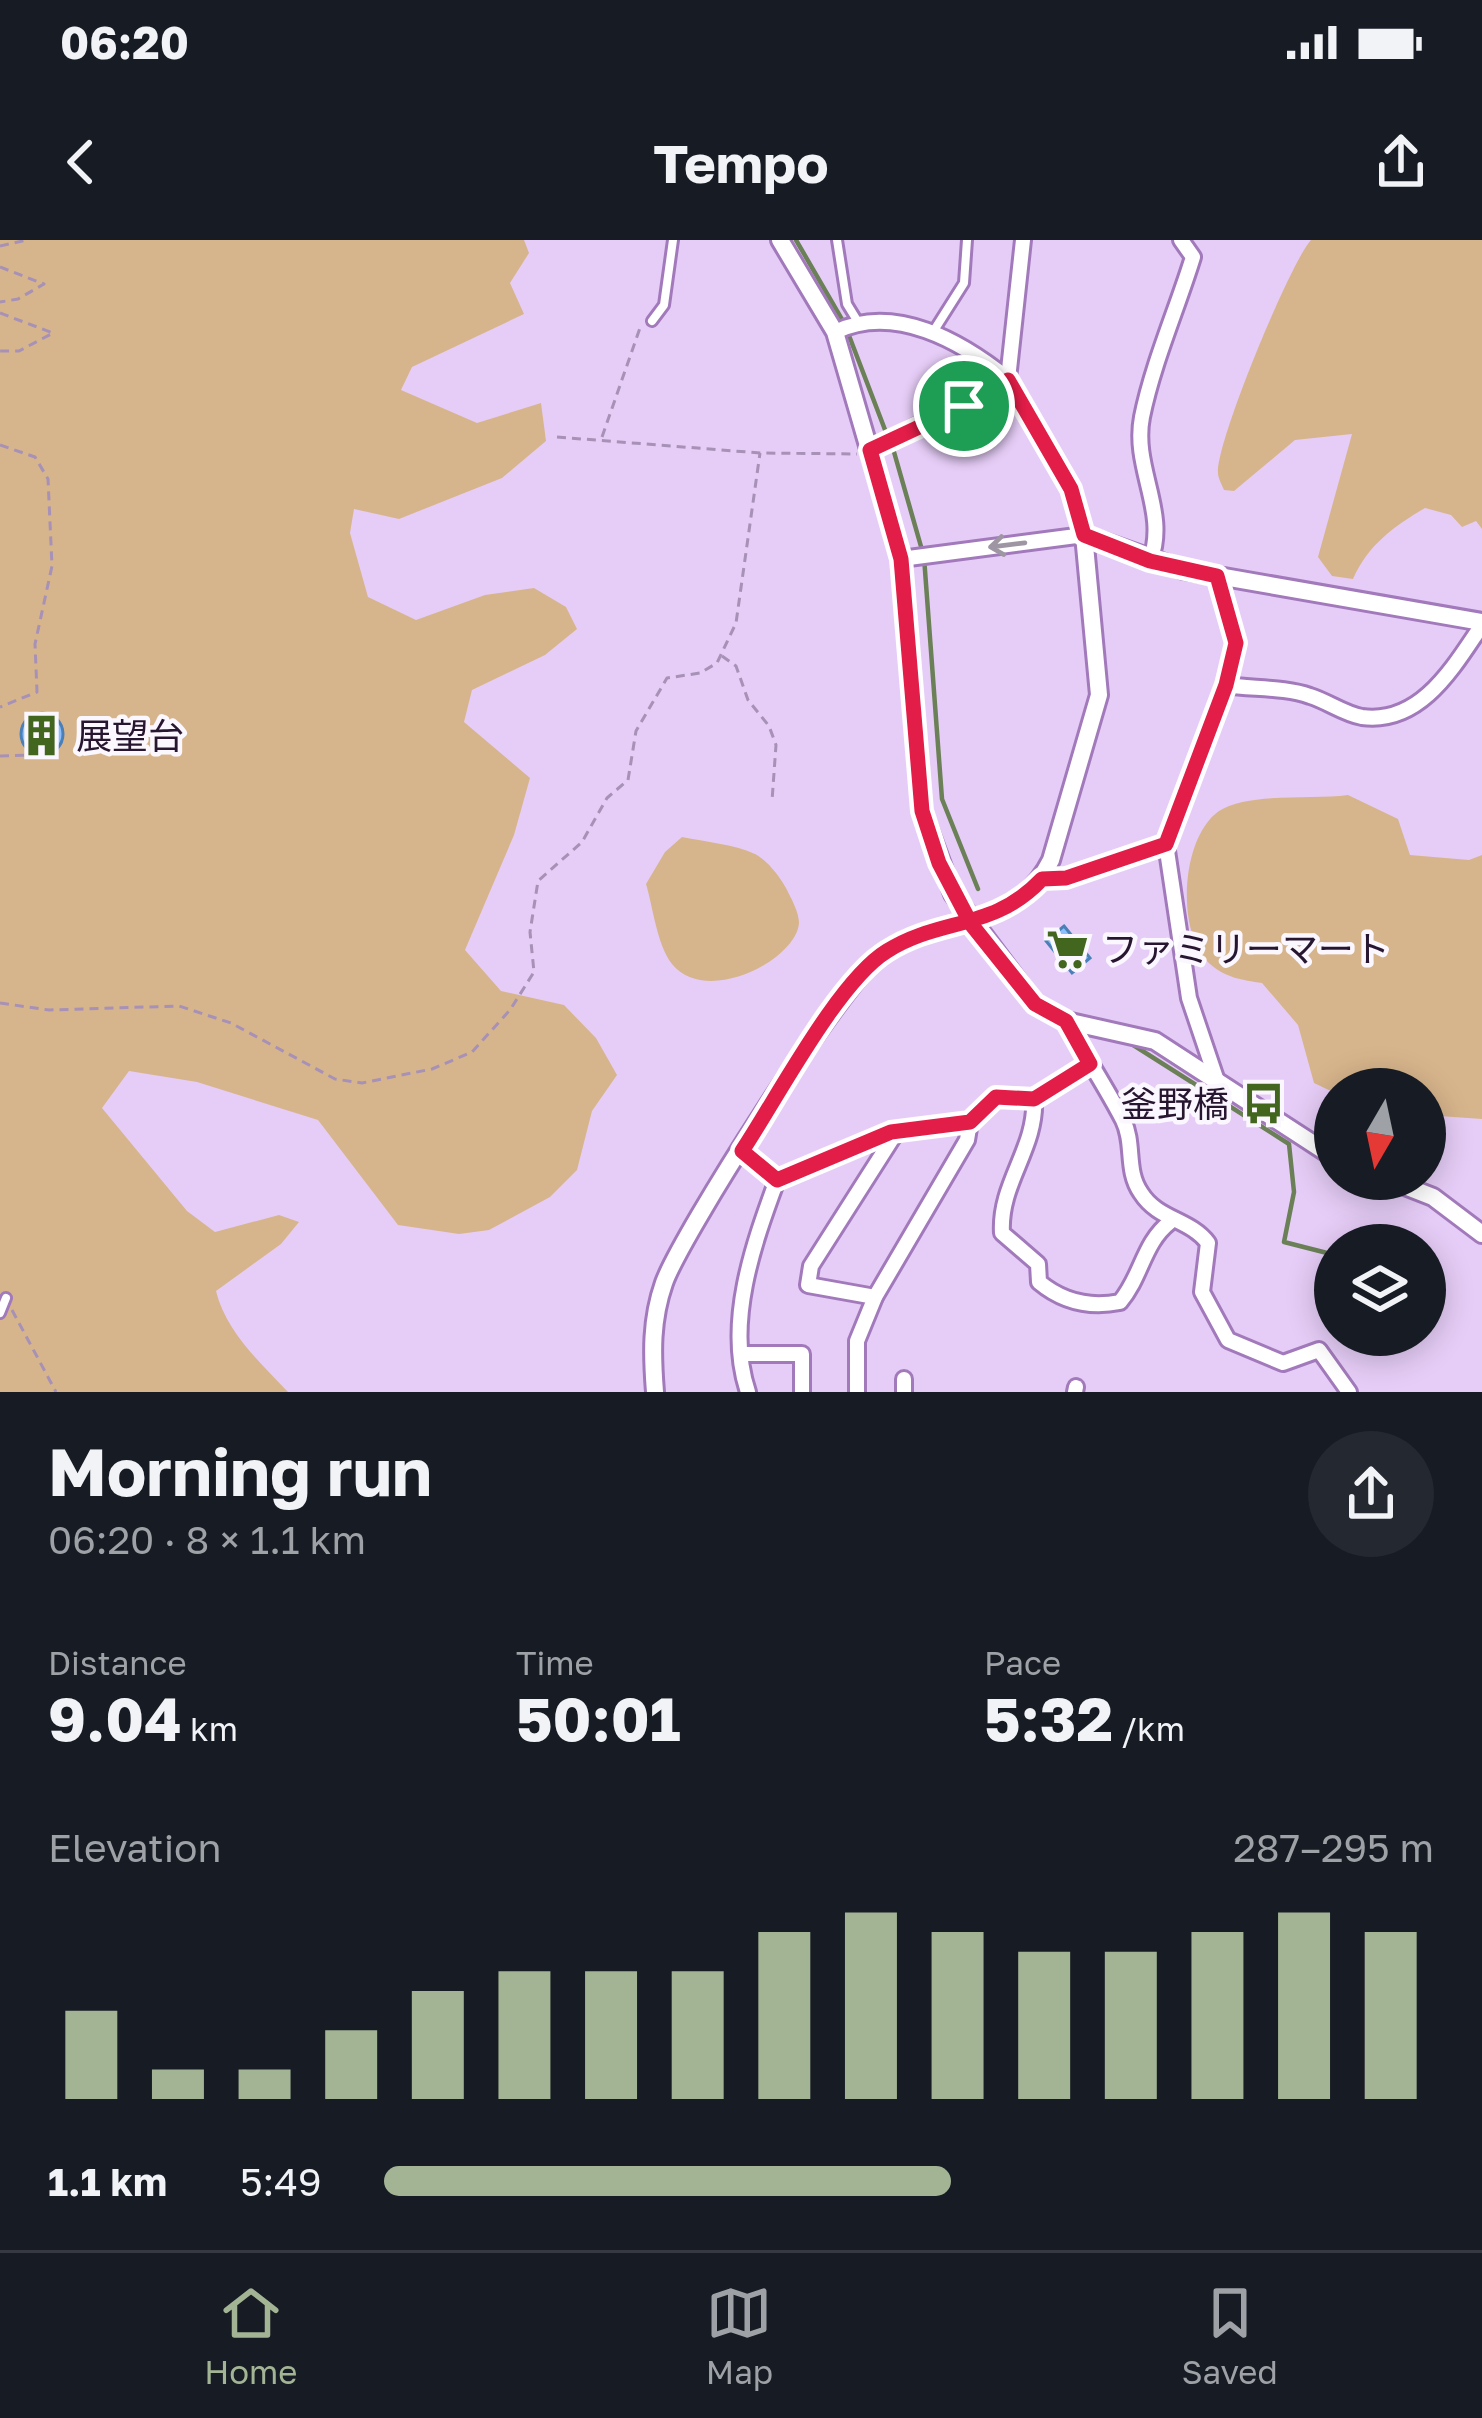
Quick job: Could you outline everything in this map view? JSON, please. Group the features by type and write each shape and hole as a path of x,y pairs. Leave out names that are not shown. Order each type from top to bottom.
{"street":[{"path":"780,240 846,327 906,558 922,811 939,863 971,924 1035,1004 1066,1021 1136,1033 1314,1145"},
{"path":"1008,380 1023,240"},
{"path":"1150,561 1159,533 1141,465 1142,418 1193,257 1181,240"},
{"path":"655,1392 652,1330 664,1284 686,1238 866,966 902,942 971,924 1024,899 1042,879 1099,695 1084,535 1071,489 1008,380 918,325 846,327"},
{"path":"874,448 1008,380"},
{"path":"906,558 1084,535 1150,561 1217,576 1482,623 1443,683 1386,716 1360,717 1305,694 1226,685"},
{"path":"1217,576 1236,643 1226,685 1166,844 1189,998 1218,1084"},
{"path":"1042,879 1066,878 1166,844"},
{"path":"1066,1021 1125,1123 1136,1185 1170,1222 1189,1227 1208,1243 1202,1292 1228,1340 1283,1363 1319,1351 1349,1392"},
{"path":"777,1180 831,1162 852,1145 897,1132 970,1122 996,1097 1034,1099 1090,1064"},
{"path":"1034,1099 1036,1126 1006,1189 1001,1217 1003,1233 1038,1264 1039,1282 1067,1300 1101,1306 1120,1302 1139,1277 1152,1236 1170,1222"},
{"path":"857,1392 857,1341 875,1297 967,1140 970,1122"},
{"path":"875,1297 808,1285 812,1266 897,1132"},
{"path":"742,1151 777,1180"},
{"path":"748,1392 741,1354 749,1253 777,1180"},
{"path":"1436,1200 1482,1234"},
{"path":"741,1354 802,1354 802,1392"}],"lane":[{"path":"652,321 664,304 673,240"},
{"path":"837,240 848,304 846,327"},
{"path":"934,332 964,284 967,240"},
{"path":"0,1313 6,1298"}],"path":[{"path":"0,246 26,240"},
{"path":"0,267 44,284 18,299 0,302"},
{"path":"0,313 53,333 19,351 0,351"},
{"path":"601,440 637,331 652,321"},
{"path":"557,437 760,453 874,448"},
{"path":"0,445 35,457 48,479 52,566 35,644 38,692 0,707"},
{"path":"0,1003 71,1010 179,1006 231,1023 335,1079 362,1084 432,1069 472,1052 510,1010 536,963 530,932 538,881 576,849 608,798 628,780 636,731 667,679 700,673 721,655 744,592 745,542 756,506 760,453"},
{"path":"721,655 736,666 748,700 770,726 777,763 772,801"},
{"path":"0,756 31,755"},
{"path":"6,1298 56,1392"}],"shaded area":[{"path":"0,240 524,240 529,253 510,283 524,314 412,367 401,390 477,423 541,403 546,441 502,478 399,519 354,509 350,533 368,597 416,620 485,595 534,588 566,607 577,629 545,655 472,690 464,722 530,778 514,835 465,950 501,991 564,1005 596,1038 617,1075 592,1111 577,1170 550,1197 489,1230 459,1234 398,1225 318,1120 197,1082 129,1071 102,1108 187,1211 215,1232 279,1215 299,1222 281,1244 216,1291 236,1333 288,1392 0,1392"},
{"path":"1311,240 1482,240 1482,529 1476,521 1462,527 1451,515 1425,508 1383,538 1353,579 1332,576 1318,557 1352,434 1295,440 1234,491 1224,490 1218,475 1229,427 1256,354"},
{"path":"1348,795 1398,819 1410,855 1469,860 1482,855 1482,1119 1446,1116 1446,1068 1314,1068 1314,1083 1298,1025 1262,983 1222,972 1199,950 1191,931 1187,886 1190,863 1206,824 1231,805"},
{"path":"682,837 747,851 773,869 799,919 783,951 748,973 727,979 687,976 672,964 659,936 646,884 665,852"}],"building":[{"name":"展望台","path":"42,713 57,719 63,734 57,749 42,755 27,749 21,734 27,719"},
{"name":"ファミリーマート","path":"1064,926 1090,958 1072,973 1046,941"}],"waterway":[{"path":"796,240 844,323"},
{"path":"848,333 887,435"},
{"path":"892,445 924,557 942,799 978,889"},
{"path":"1130,1043 1289,1144 1294,1192 1284,1242 1314,1250"}],"place":[{"name":"展望台","path":"42,736"},
{"name":"ファミリーマート","path":"1068,949"},
{"name":"釜野橋","path":"1263,1104"}],"route":[{"path":"964,406 870,450 908,600 922,811 939,863 971,924 1035,1004 1066,1021 1090,1064 1034,1099 996,1097 970,1122 891,1132 852,1145 831,1162 777,1180 742,1151 866,966 902,942 971,924 996,915 1024,899 1042,879 1066,878 1166,844 1226,685 1236,643 1217,576 1150,561 1084,535 1080,511 1058,462 1008,380 964,406"}]}
